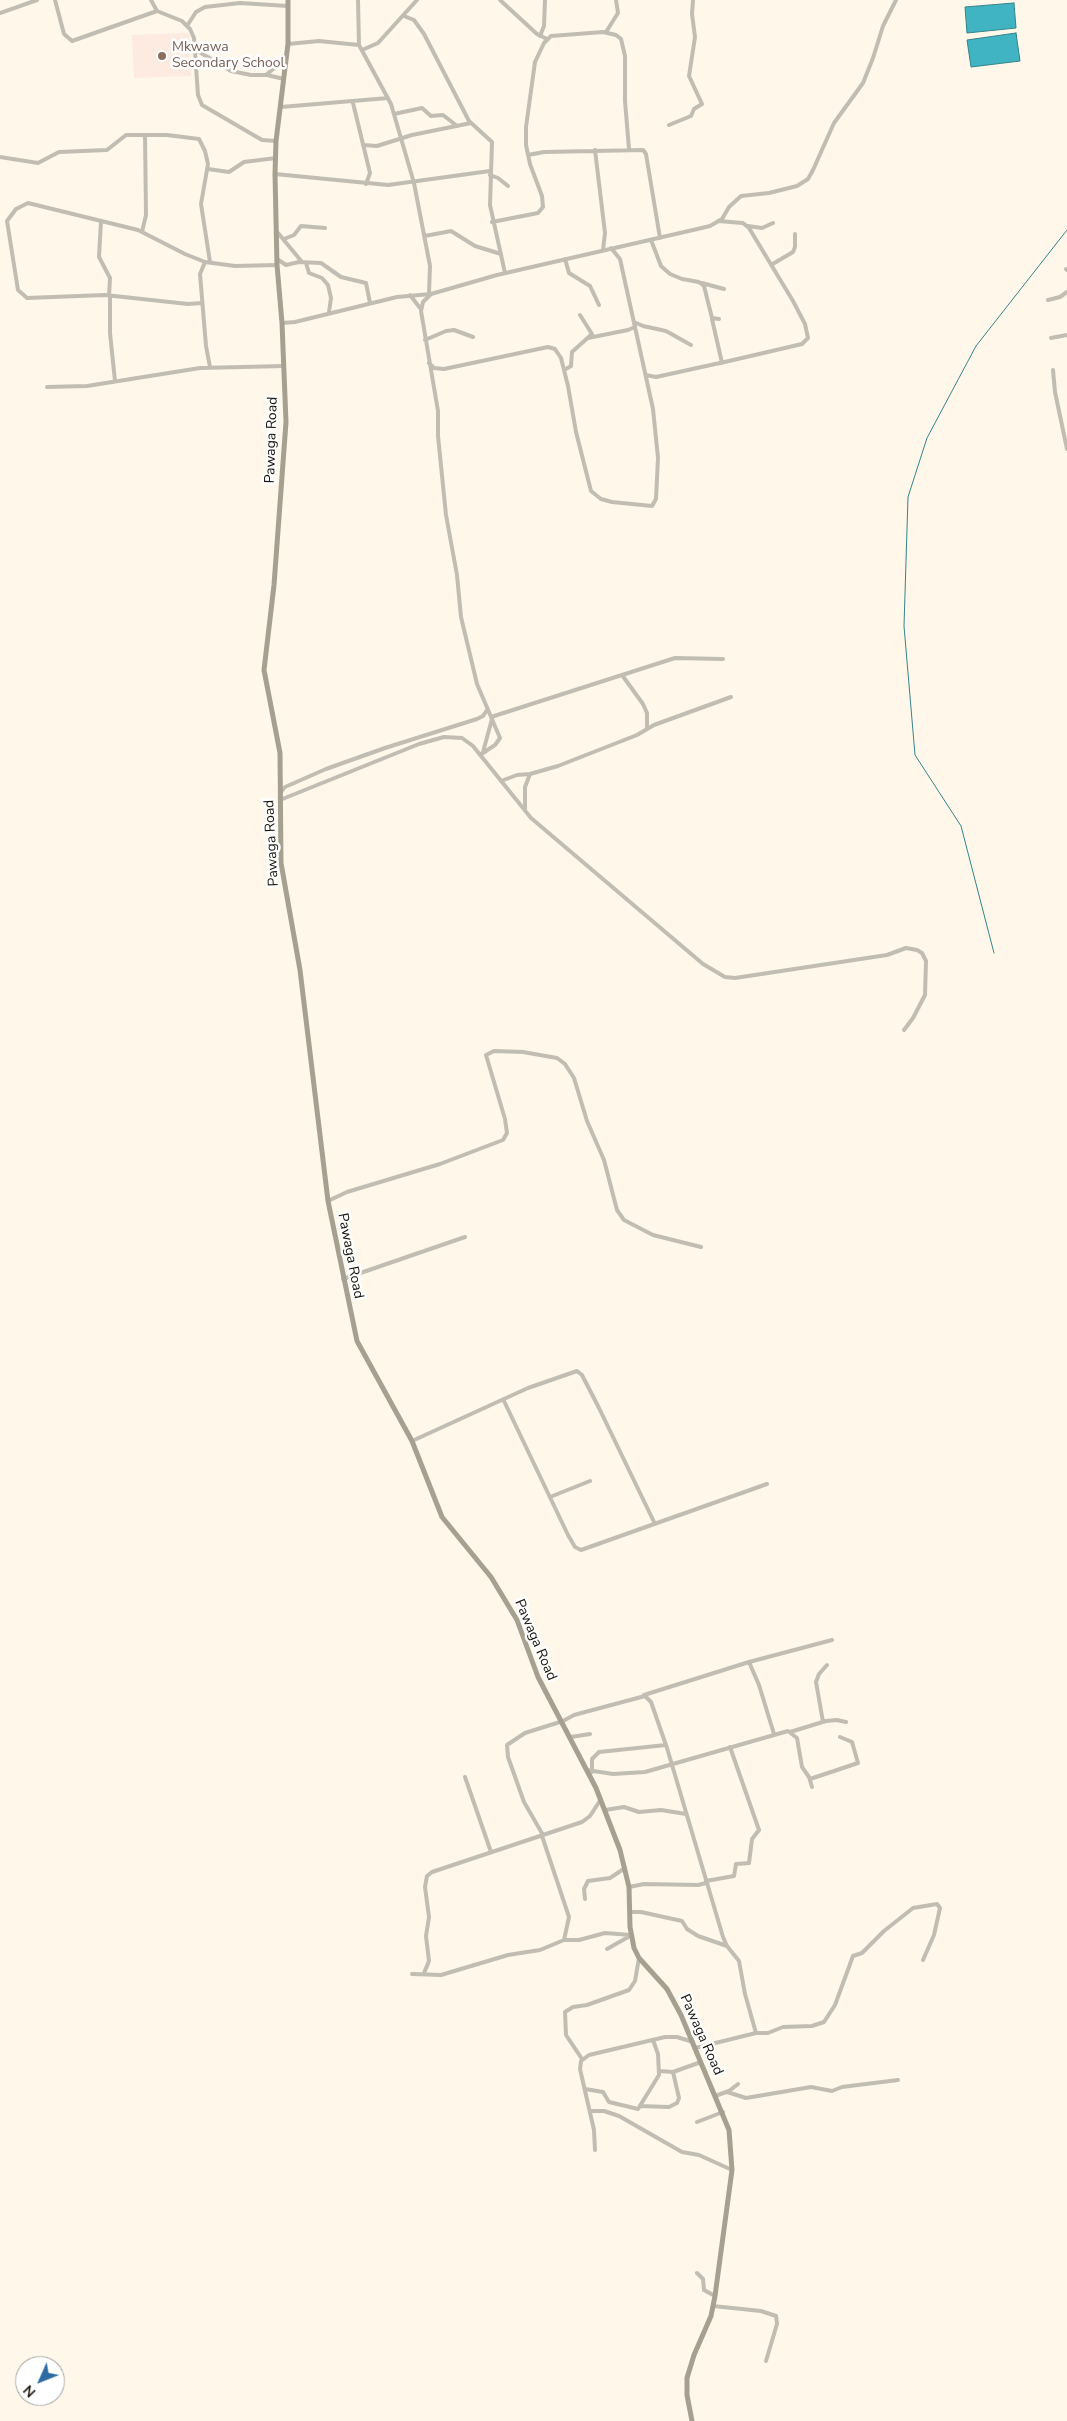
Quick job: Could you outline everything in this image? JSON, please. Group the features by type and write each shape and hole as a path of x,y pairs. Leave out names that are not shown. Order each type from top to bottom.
{"main road":[{"name":"Pawaga Road","path":"288,3 288,44 276,140 275,174 278,233 277,265 282,322 286,422 274,585 264,670 280,753 281,863 300,970 328,1201 357,1341 412,1441 436,1507 448,1527 485,1570 502,1594 517,1620 546,1694 590,1771 625,1868 629,1887 631,1936 639,1958 667,1989 693,2042 723,2112 732,2143 732,2170 713,2306 687,2378 687,2395 692,2419"}],"street":[{"path":"0,13 36,0"},
{"path":"55,0 64,34 72,41 157,11 174,17 187,26 194,38 198,95 202,105 262,140 276,140"},
{"path":"151,0 157,11"},
{"path":"358,0 360,47 388,98 394,114 414,183 425,236 431,274 430,293 420,308"},
{"path":"288,44 319,41 360,47 378,44 418,0"},
{"path":"500,0 547,40"},
{"path":"540,36 544,26 545,0"},
{"path":"606,32 618,13 616,0"},
{"path":"669,125 692,115 694,109 702,104 688,76 695,37 692,14 693,0"},
{"path":"282,322 304,320 329,312 410,294 430,293 505,273 710,226 722,219 729,207 740,196 782,191 797,186 808,179 834,123 863,84 882,26 896,0"},
{"path":"187,26 196,12 205,7 240,3 288,3"},
{"path":"404,16 414,20 424,34 471,123 492,142 490,173 492,222 505,273"},
{"path":"492,222 538,213 544,207 542,196 530,164 526,127 531,81 537,55 547,40 556,35 606,32 616,35 623,46 624,102 629,149"},
{"path":"195,50 234,72 284,79"},
{"path":"266,75 286,58"},
{"path":"281,107 388,98"},
{"path":"353,102 370,174 366,184"},
{"path":"394,114 422,108 429,115 443,115 457,126"},
{"path":"363,145 377,146 471,123"},
{"path":"0,157 38,163 57,152 107,150 126,135 199,139 206,151 208,169 200,204 208,262 200,274 206,346 210,367"},
{"path":"142,232 146,215 145,135"},
{"path":"528,155 544,152 629,149 641,149 646,152 660,238"},
{"path":"595,150 605,233 603,250"},
{"path":"208,169 229,172 244,162 276,158"},
{"path":"275,174 366,184 414,183 490,173 508,186"},
{"path":"202,303 188,304 77,294 34,298 23,296 18,290 7,227 11,215 23,204 28,203 142,232 185,254 208,262 235,266 277,265"},
{"path":"101,221 99,257 110,278 110,333 115,382"},
{"path":"718,221 743,223 748,226 762,228 773,223"},
{"path":"284,239 294,235 300,226 325,228"},
{"path":"646,375 656,378 722,363 802,344 808,338 805,324 748,226"},
{"path":"425,236 451,232 470,244 501,254"},
{"path":"278,233 304,263 310,274 322,278 328,285 331,298 329,312"},
{"path":"771,265 793,252 795,234"},
{"path":"652,240 661,266 670,274 724,289"},
{"path":"429,363 434,368 444,369 548,347 558,352 564,370 576,432 591,491 601,499 648,507 652,506 656,499 658,458 653,409 620,259 611,248"},
{"path":"277,258 286,265 320,263 341,277 366,284 370,303"},
{"path":"565,259 569,273 590,286 599,305"},
{"path":"702,284 706,290 722,363"},
{"path":"1048,300 1060,297 1067,292"},
{"path":"410,294 420,308 438,411 438,436 446,514 467,649 487,710 500,738 495,745 481,754"},
{"path":"564,370 571,366 572,352 592,332 580,315"},
{"path":"712,318 719,319"},
{"path":"588,338 628,330 634,324"},
{"path":"634,324 666,331 691,345"},
{"path":"425,340 446,331 454,330 473,337"},
{"path":"1051,338 1067,335"},
{"path":"47,387 87,386 210,367 284,366"},
{"path":"1053,370 1055,392 1067,449"},
{"path":"491,718 675,658 723,659"},
{"path":"622,675 643,704 647,713 647,729"},
{"path":"501,781 517,774 530,774 558,766 731,697"},
{"path":"280,793 285,787 326,769 477,719 483,716 487,710"},
{"path":"481,754 491,718"},
{"path":"280,800 419,744 444,737 462,738 468,741 481,754 525,811 580,861 703,964 725,977 735,978 887,955 906,948 922,953 926,961 926,989 918,1009 904,1030"},
{"path":"525,811 525,787 530,774"},
{"path":"328,1201 347,1192 440,1164 503,1140 507,1133 505,1119 486,1055 494,1051 523,1052 556,1058 565,1064 574,1078 587,1121 604,1160 617,1210 624,1220 653,1235 701,1247"},
{"path":"343,1279 464,1237"},
{"path":"412,1441 504,1401 528,1388 572,1372 580,1373 656,1524"},
{"path":"504,1401 568,1535 575,1547 581,1550 767,1484"},
{"path":"550,1497 590,1481"},
{"path":"564,1940 569,1917 542,1836 524,1802 506,1749 507,1745 525,1733 563,1721 574,1715 749,1662 832,1640"},
{"path":"749,1662 759,1685 774,1734"},
{"path":"823,1722 816,1682 819,1674 827,1665"},
{"path":"644,1695 651,1702 666,1745 726,1946 739,1961 745,1994 756,2033"},
{"path":"666,1745 599,1752 592,1759 590,1771 613,1774 638,1773 672,1766 774,1734 790,1732 823,1722 837,1720 846,1722"},
{"path":"790,1732 796,1738 802,1767 810,1779 812,1787"},
{"path":"571,1737 590,1734"},
{"path":"810,1779 858,1763 852,1742 840,1737"},
{"path":"629,1887 644,1884 698,1885 734,1876 736,1864 749,1863 752,1839 759,1830 730,1747"},
{"path":"465,1777 491,1852"},
{"path":"424,1973 429,1961 426,1936 429,1917 425,1886 427,1876 432,1872 582,1822 590,1816 601,1799"},
{"path":"604,1810 621,1807 639,1812 660,1810 686,1814"},
{"path":"585,1899 584,1889 588,1881 610,1878 625,1868"},
{"path":"695,2048 756,2033 764,2034 783,2027 812,2026 824,2022 835,2005 853,1956 862,1952 884,1931 913,1908 937,1904 940,1908 934,1935 923,1960"},
{"path":"630,1912 642,1912 682,1922 687,1929 698,1936 726,1946"},
{"path":"412,1974 446,1973 508,1955 540,1950 564,1940 579,1940 606,1933 631,1936"},
{"path":"607,1949 631,1936"},
{"path":"582,2059 566,2035 565,2012 573,2007 587,2005 629,1990 635,1981 639,1958"},
{"path":"595,2150 594,2130 579,2065 582,2059 589,2055 670,2036 693,2042"},
{"path":"585,2089 603,2092 606,2100 612,2103 635,2109 640,2106 656,2082 659,2071 658,2054 653,2040"},
{"path":"659,2071 673,2072 700,2062"},
{"path":"640,2106 669,2107 677,2103 679,2098 673,2072"},
{"path":"727,2092 740,2097 754,2097 811,2087 832,2090 898,2080"},
{"path":"715,2096 727,2092 738,2084"},
{"path":"590,2111 601,2111 619,2116 682,2152 704,2156 732,2170"},
{"path":"697,2122 723,2112"},
{"path":"697,2273 703,2279 704,2290 715,2296"},
{"path":"713,2306 761,2311 776,2316 778,2324 766,2361"},
{"path":"692,2419 697,2421"}],"shaded area":[{"name":"Mkwawa Secondary School","path":"189,33 191,76 134,78 132,35"}],"water":[{"path":"1014,3 1016,28 967,33 965,7"},
{"path":"1016,33 1020,61 971,67 967,40"}],"waterway":[{"path":"994,953 961,826 915,755 904,626 908,497 927,438 976,346 1067,230"}],"place":[{"name":"Mkwawa Secondary School","path":"162,56"}]}
